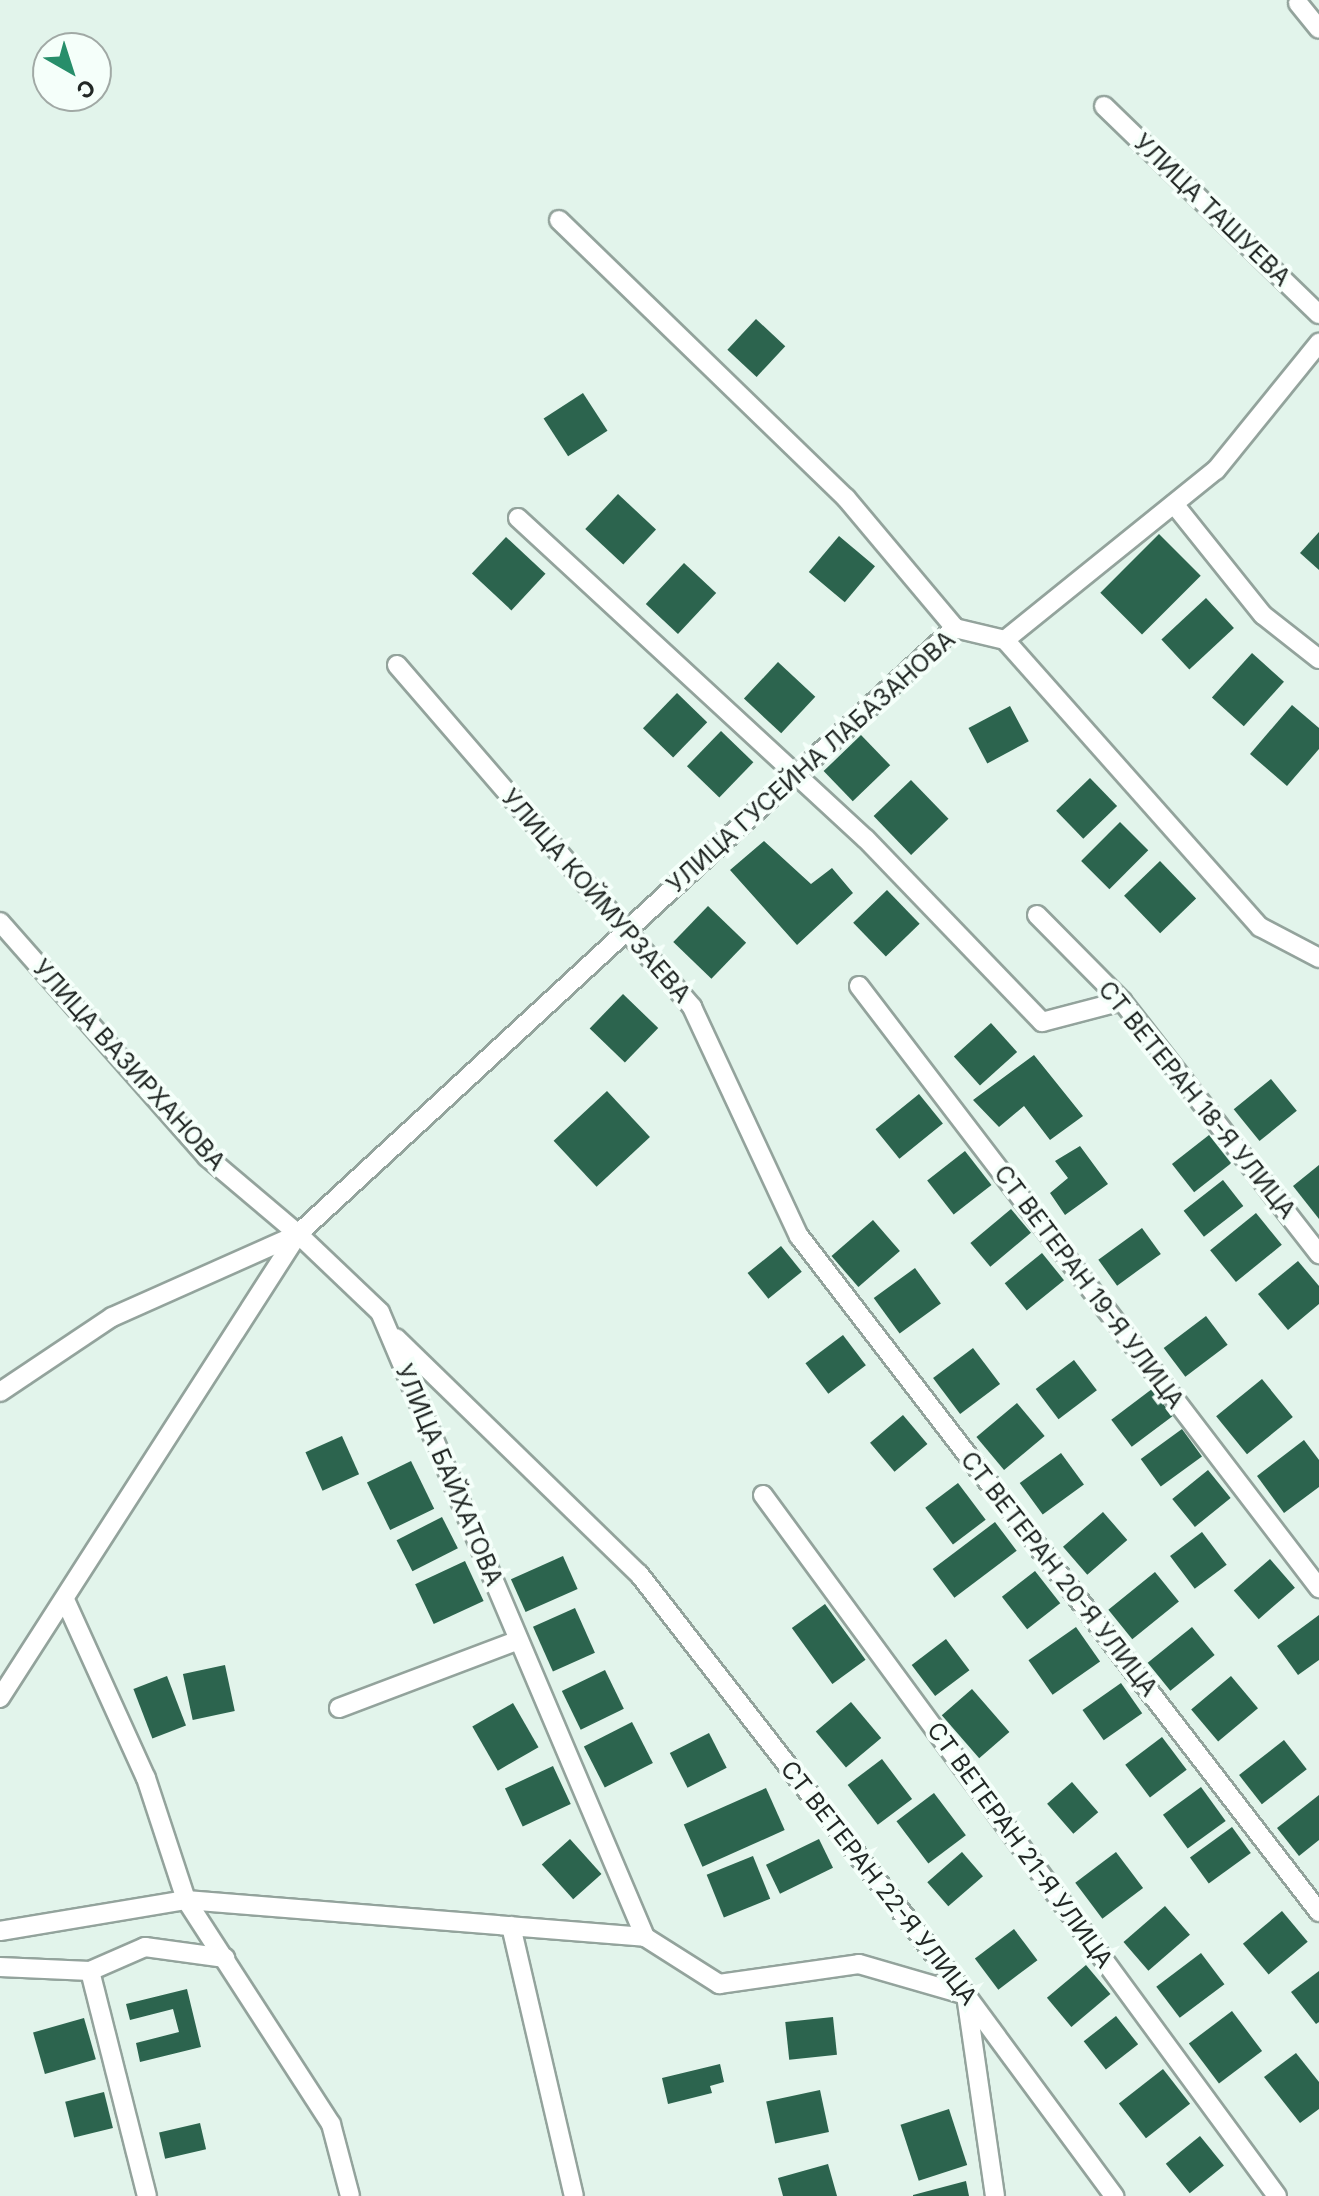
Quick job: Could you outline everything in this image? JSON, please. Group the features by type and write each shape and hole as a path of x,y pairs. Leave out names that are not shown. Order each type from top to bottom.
{"street":[{"path":"1298,3 1319,29"},
{"name":"УЛИЦА ТАШУЕВА","path":"1104,106 1319,314"},
{"path":"559,220 846,498 955,628"},
{"path":"1319,343 1216,470 1005,640 1260,927 1319,958"},
{"path":"1174,504 1263,615 1319,659"},
{"path":"518,518 866,839 1042,1022 1122,1001"},
{"name":"УЛИЦА ГУСЕЙНА ЛАБАЗАНОВА","path":"298,1234 794,772 955,628 1005,640"},
{"name":"УЛИЦА КОЙМУРЗАЕВА","path":"397,665 692,1007 799,1236"},
{"name":"СТ ВЕТЕРАН 18-Я УЛИЦА","path":"1037,915 1122,1001 1319,1254"},
{"name":"УЛИЦА ВАЗИРХАНОВА","path":"0,922 207,1157 298,1234"},
{"name":"СТ ВЕТЕРАН 19-Я УЛИЦА","path":"859,986 1319,1588"},
{"path":"0,1392 112,1317 298,1234"},
{"path":"0,1698 66,1602 298,1234"},
{"name":"УЛИЦА БАЙХАТОВА","path":"298,1234 380,1312 645,1937"},
{"name":"СТ ВЕТЕРАН 20-Я УЛИЦА","path":"799,1236 1319,1912"},
{"name":"СТ ВЕТЕРАН 22-Я УЛИЦА","path":"388,1331 639,1574 966,1995 1114,2196"},
{"name":"СТ ВЕТЕРАН 21-Я УЛИЦА","path":"763,1495 1277,2196"},
{"path":"66,1602 146,1778 186,1900 331,2124 350,2196"},
{"path":"339,1708 519,1640"},
{"path":"0,1931 186,1900 645,1937 719,1984 859,1964 966,1995 995,2196"},
{"path":"511,1926 574,2196"},
{"path":"0,1967 90,1971 145,1947 225,1958"},
{"path":"90,1971 147,2196"}],"building":[{"path":"756,319 785,346 757,377 727,350"},
{"path":"583,393 608,431 568,456 544,419"},
{"path":"618,494 656,529 623,565 585,529"},
{"path":"1319,532 1319,570 1300,553"},
{"path":"1159,534 1201,576 1142,634 1100,593"},
{"path":"839,536 875,566 845,602 809,572"},
{"path":"506,537 545,574 511,610 472,574"},
{"path":"684,563 716,593 678,634 646,604"},
{"path":"1206,598 1234,628 1189,670 1161,640"},
{"path":"1252,653 1284,682 1244,726 1212,698"},
{"path":"778,662 815,697 781,733 744,699"},
{"path":"677,693 707,722 673,757 643,728"},
{"path":"1292,705 1319,728 1319,749 1287,786 1250,754"},
{"path":"1010,706 1029,741 987,763 969,728"},
{"path":"721,731 753,762 719,798 687,766"},
{"path":"861,735 890,765 853,801 824,771"},
{"path":"1090,778 1117,806 1083,839 1056,811"},
{"path":"911,780 949,819 911,855 874,816"},
{"path":"1120,822 1148,850 1109,889 1081,861"},
{"path":"764,841 811,884 832,868 853,893 797,945 730,870"},
{"path":"1160,861 1196,898 1160,933 1124,896"},
{"path":"887,890 920,924 886,956 853,923"},
{"path":"708,906 746,943 711,979 673,942"},
{"path":"623,994 658,1028 625,1063 590,1029"},
{"path":"991,1023 1017,1052 980,1085 954,1056"},
{"path":"1034,1055 1083,1116 1050,1140 1024,1106 999,1127 973,1100"},
{"path":"1271,1079 1297,1111 1259,1141 1234,1109"},
{"path":"607,1091 650,1137 597,1187 554,1141"},
{"path":"919,1094 943,1124 899,1159 875,1129"},
{"path":"1209,1135 1231,1163 1194,1192 1172,1164"},
{"path":"1080,1146 1108,1184 1065,1215 1050,1193 1068,1178 1055,1161"},
{"path":"965,1151 991,1185 954,1214 927,1181"},
{"path":"1319,1165 1319,1219 1293,1186"},
{"path":"1223,1180 1243,1206 1204,1237 1184,1211"},
{"path":"1011,1209 1031,1233 990,1267 970,1243"},
{"path":"1256,1213 1282,1245 1236,1282 1210,1250"},
{"path":"873,1220 900,1251 858,1287 831,1256"},
{"path":"1142,1228 1161,1254 1117,1286 1098,1260"},
{"path":"781,1246 802,1272 768,1299 748,1273"},
{"path":"1042,1253 1064,1280 1027,1310 1005,1283"},
{"path":"1298,1261 1319,1286 1319,1304 1288,1330 1258,1294"},
{"path":"915,1268 941,1304 900,1334 874,1298"},
{"path":"1206,1316 1228,1345 1185,1377 1164,1348"},
{"path":"843,1335 866,1365 828,1394 805,1363"},
{"path":"973,1348 1000,1384 960,1414 933,1378"},
{"path":"1074,1360 1097,1390 1059,1419 1036,1389"},
{"path":"1262,1379 1293,1417 1247,1454 1216,1416"},
{"path":"1152,1389 1172,1416 1132,1447 1111,1420"},
{"path":"1017,1403 1045,1436 1004,1470 976,1437"},
{"path":"903,1415 927,1444 894,1472 870,1443"},
{"path":"1182,1429 1202,1457 1161,1486 1141,1459"},
{"path":"342,1436 359,1474 323,1491 305,1452"},
{"path":"1304,1440 1319,1460 1319,1487 1284,1513 1257,1476"},
{"path":"1061,1453 1084,1485 1043,1515 1020,1483"},
{"path":"411,1461 434,1509 390,1530 367,1482"},
{"path":"1208,1470 1231,1498 1195,1527 1172,1499"},
{"path":"958,1483 986,1520 953,1544 925,1508"},
{"path":"1103,1512 1127,1540 1087,1575 1063,1547"},
{"path":"442,1517 458,1548 412,1571 397,1540"},
{"path":"995,1522 1017,1551 954,1598 933,1569"},
{"path":"1202,1532 1227,1565 1195,1589 1170,1556"},
{"path":"563,1556 578,1589 526,1612 511,1579"},
{"path":"1270,1559 1295,1588 1259,1619 1234,1590"},
{"path":"465,1561 484,1601 434,1624 415,1584"},
{"path":"1035,1571 1060,1603 1027,1629 1002,1597"},
{"path":"1155,1572 1179,1602 1132,1639 1108,1610"},
{"path":"825,1604 866,1660 832,1684 792,1628"},
{"path":"575,1608 595,1653 553,1671 533,1627"},
{"path":"1319,1615 1319,1660 1298,1675 1277,1646"},
{"path":"1076,1627 1100,1661 1053,1695 1028,1660"},
{"path":"1192,1627 1215,1655 1170,1691 1148,1663"},
{"path":"946,1639 969,1670 935,1696 912,1665"},
{"path":"225,1665 235,1711 193,1720 183,1674"},
{"path":"605,1670 624,1709 581,1730 562,1691"},
{"path":"167,1676 186,1725 152,1738 133,1689"},
{"path":"1231,1676 1258,1708 1218,1742 1191,1709"},
{"path":"1121,1683 1142,1713 1104,1740 1082,1710"},
{"path":"972,1689 1009,1732 979,1758 942,1715"},
{"path":"851,1702 881,1738 846,1768 816,1732"},
{"path":"513,1703 538,1747 498,1771 472,1726"},
{"path":"632,1722 653,1763 605,1788 584,1747"},
{"path":"709,1733 727,1768 688,1788 670,1753"},
{"path":"1162,1737 1187,1770 1150,1797 1125,1765"},
{"path":"1284,1740 1307,1769 1262,1804 1239,1775"},
{"path":"882,1759 912,1799 878,1825 848,1785"},
{"path":"553,1766 571,1804 523,1826 505,1788"},
{"path":"1072,1782 1098,1812 1073,1834 1047,1804"},
{"path":"1201,1787 1226,1821 1188,1849 1163,1815"},
{"path":"766,1788 785,1830 702,1867 684,1825"},
{"path":"934,1793 966,1835 928,1864 896,1821"},
{"path":"1319,1795 1319,1840 1299,1856 1277,1828"},
{"path":"1232,1827 1251,1853 1209,1883 1190,1858"},
{"path":"570,1839 601,1874 573,1899 542,1864"},
{"path":"819,1839 833,1868 780,1894 766,1865"},
{"path":"962,1852 983,1876 948,1906 927,1882"},
{"path":"1116,1852 1143,1888 1102,1919 1075,1883"},
{"path":"753,1856 770,1899 724,1917 707,1875"},
{"path":"1165,1906 1190,1935 1148,1971 1123,1942"},
{"path":"1282,1911 1308,1942 1269,1974 1243,1944"},
{"path":"1014,1929 1037,1960 998,1990 975,1958"},
{"path":"1201,1953 1224,1984 1180,2018 1156,1987"},
{"path":"1086,1965 1110,1994 1071,2027 1047,1998"},
{"path":"1319,1971 1319,2022 1316,2024 1291,1992"},
{"path":"187,1989 201,2047 140,2062 136,2043 179,2032 173,2009 130,2020 126,2004"},
{"path":"1232,2011 1262,2051 1219,2083 1189,2043"},
{"path":"1116,2016 1138,2044 1106,2070 1084,2041"},
{"path":"833,2017 837,2055 789,2060 785,2022"},
{"path":"84,2018 96,2059 45,2074 33,2033"},
{"path":"1296,2053 1319,2082 1319,2109 1300,2123 1264,2077"},
{"path":"720,2064 724,2082 710,2086 712,2093 668,2104 662,2078"},
{"path":"1163,2069 1190,2104 1146,2138 1119,2103"},
{"path":"820,2090 829,2132 775,2143 766,2101"},
{"path":"104,2092 113,2128 74,2138 65,2102"},
{"path":"949,2109 967,2165 919,2181 900,2125"},
{"path":"200,2123 206,2149 165,2159 159,2132"},
{"path":"1200,2136 1224,2166 1190,2193 1166,2164"},
{"path":"828,2164 837,2196 783,2196 778,2178"},
{"path":"966,2181 969,2196 913,2196 913,2195"}]}
